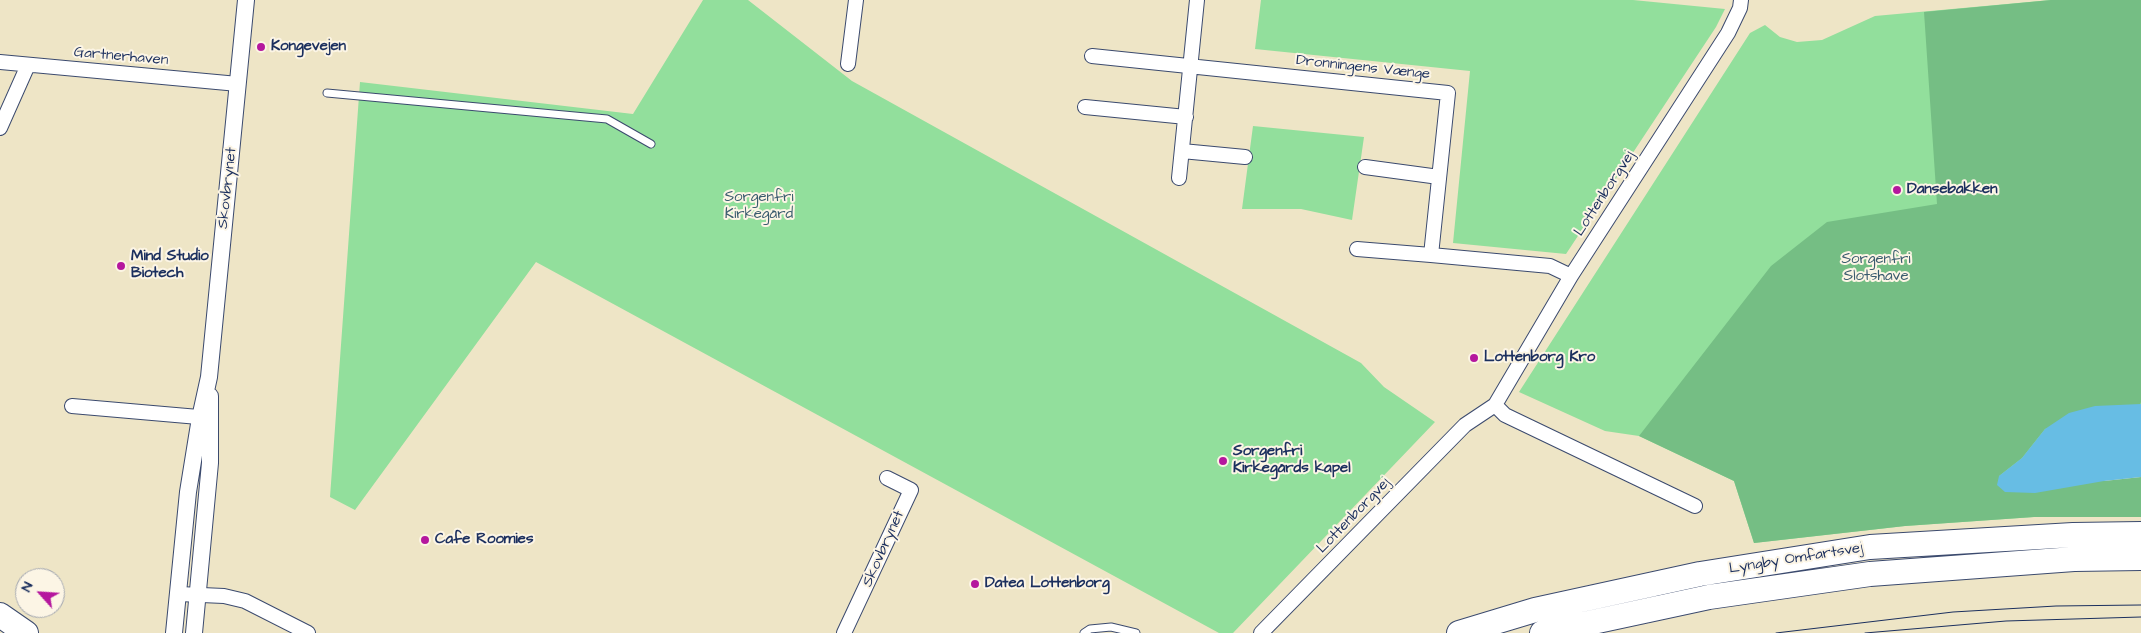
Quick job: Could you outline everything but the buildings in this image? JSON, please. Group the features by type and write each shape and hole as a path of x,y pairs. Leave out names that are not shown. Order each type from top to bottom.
{"highway":[{"name":"Lyngby Omfartsvej","path":"1458,633 1535,610 1700,574 1870,547 2073,535 2141,534"},
{"name":"Lyngby Omfartsvej","path":"1542,633 1709,597 1870,574 2074,559 2141,558"},
{"path":"0,616 26,633"}],"street":[{"name":"Skovbrynet","path":"174,633 188,492 205,418 246,0"},
{"path":"848,64 856,0"},
{"path":"1179,178 1197,0"},
{"name":"Lottenborgvej","path":"1261,633 1465,424 1495,405 1571,276 1728,33 1740,8 1741,0"},
{"name":"Dronningens Vænge","path":"1092,56 1448,93 1431,255"},
{"name":"Gartnerhaven","path":"0,62 238,84"},
{"path":"0,128 28,65"},
{"path":"1085,107 1186,117"},
{"path":"1182,151 1245,157"},
{"path":"1365,167 1440,176"},
{"path":"1357,249 1550,266 1571,276"},
{"path":"1495,405 1505,414 1695,506"},
{"path":"72,406 205,418"},
{"name":"Skovbrynet","path":"194,633 210,463 205,418"},
{"name":"Skovbrynet","path":"844,633 911,490 886,478"},
{"path":"179,594 224,596 244,601 304,632"}],"lane":[{"path":"327,93 606,119 651,144"},
{"path":"1084,633 1090,629 1111,627 1136,633"}],"green space":[{"name":"Sorgenfri Kirkegård","path":"703,0 748,0 852,81 1361,363 1384,387 1435,422 1233,633 1219,633 536,262 355,510 330,497 360,82 633,114"},
{"path":"1261,0 1633,0 1725,9 1716,27 1566,254 1453,243 1470,71 1255,49"},
{"name":"Sorgenfri Slotshave","path":"2051,0 2141,0 2141,404 2034,517 1905,526 1754,543 1734,481 1639,436 1605,431 1519,392 1750,33 1765,25 1780,37 1797,42 1822,40 1875,16"},
{"name":"Sorgenfri Slotshave","path":"2051,0 2141,0 2141,402 2140,405 2123,407 2045,429 2022,458 1999,476 2104,481 2141,477 2141,517 2034,517 1905,526 1754,543 1734,481 1639,436 1771,266 1827,222 1937,204 1924,12"},
{"path":"1253,126 1364,137 1352,220 1301,209 1242,209"}],"water":[{"path":"2141,404 2141,477 2104,481 2035,493 2005,492 1997,485 1999,476 2022,458 2045,429 2069,413 2095,406"}],"tram line":[{"path":"1776,633 1953,612 2056,606 2141,605"},
{"path":"1865,633 2006,621 2141,617"}],"place":[{"name":"Kongevejen","path":"261,47"},
{"name":"Dansebakken","path":"1897,190"},
{"name":"Mind Studio Biotech","path":"121,266"},
{"name":"Lottenborg Kro","path":"1474,358"},
{"name":"Sorgenfri Kirkegårds kapel","path":"1223,461"},
{"name":"Cafe Roomies","path":"425,540"},
{"name":"Datea Lottenborg","path":"975,584"}]}
